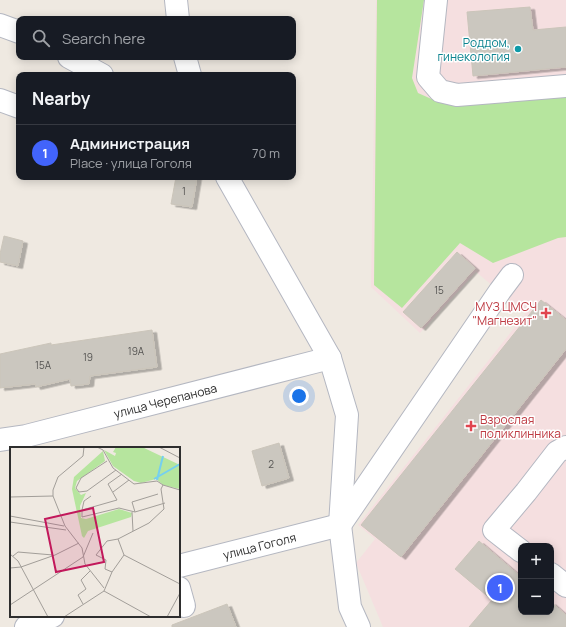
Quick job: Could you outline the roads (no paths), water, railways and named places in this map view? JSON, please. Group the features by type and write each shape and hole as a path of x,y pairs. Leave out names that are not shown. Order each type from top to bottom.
{"street":[{"path":"176,0 178,16"},
{"path":"436,0 428,77 440,90 456,95 566,86"},
{"path":"0,25 16,31"},
{"path":"74,60 96,72"},
{"path":"186,60 189,72"},
{"path":"0,100 16,106"},
{"path":"228,180 330,358 346,415 340,525 350,606 359,627"},
{"path":"340,525 512,275"},
{"name":"улица Черепанова","path":"0,440 47,431 330,358"},
{"path":"0,424 47,431"},
{"path":"518,549 494,530 557,452 566,447"},
{"name":"улица Гоголя","path":"180,566 340,525"},
{"path":"554,576 566,586"},
{"path":"26,627 51,617"}],"place":[{"name":"Роддом, гинекология","path":"518,49"},
{"name":"МУЗ ЦМСЧ \"Магнезит\"","path":"546,313"},
{"name":"Взрослая поликлинника","path":"471,426"},
{"name":"Администрация","path":"500,588"}]}
